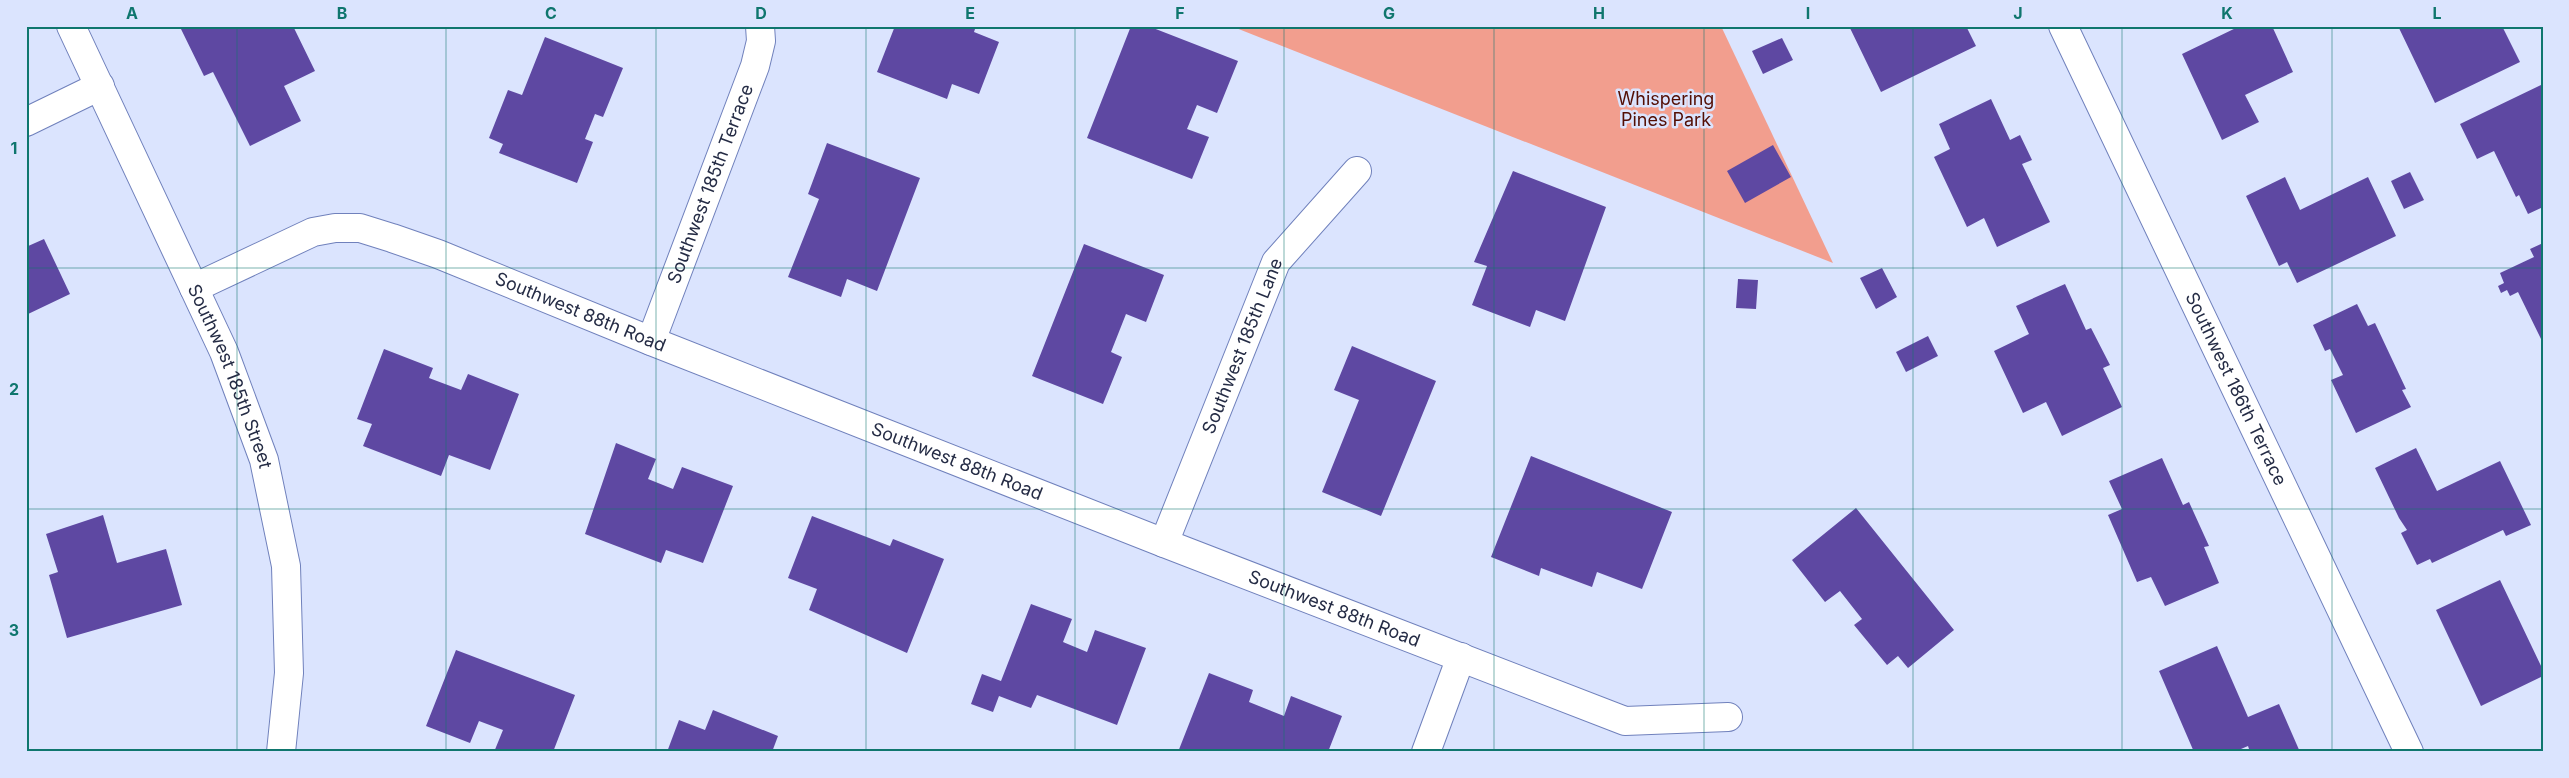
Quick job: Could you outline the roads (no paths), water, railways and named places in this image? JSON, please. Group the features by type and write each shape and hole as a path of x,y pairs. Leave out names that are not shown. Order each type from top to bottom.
{"street":[{"name":"Southwest 185th Street","path":"71,26 224,352 246,407 264,460 277,514 286,566 288,620 287,705 281,752"},
{"name":"Southwest 185th Terrace","path":"651,342 755,66 761,41 760,26"},
{"name":"Southwest 186th Terrace","path":"2063,26 2409,752"},
{"path":"26,122 100,86"},
{"name":"Southwest 185th Lane","path":"1164,543 1276,262 1357,171"},
{"name":"Southwest 88th Road","path":"194,288 313,232 335,228 360,228 438,254 651,342 1625,721 1728,717"},
{"path":"1426,752 1461,657"}],"park label":[{"name":"Whispering Pines Park","path":"1666,109"}]}
